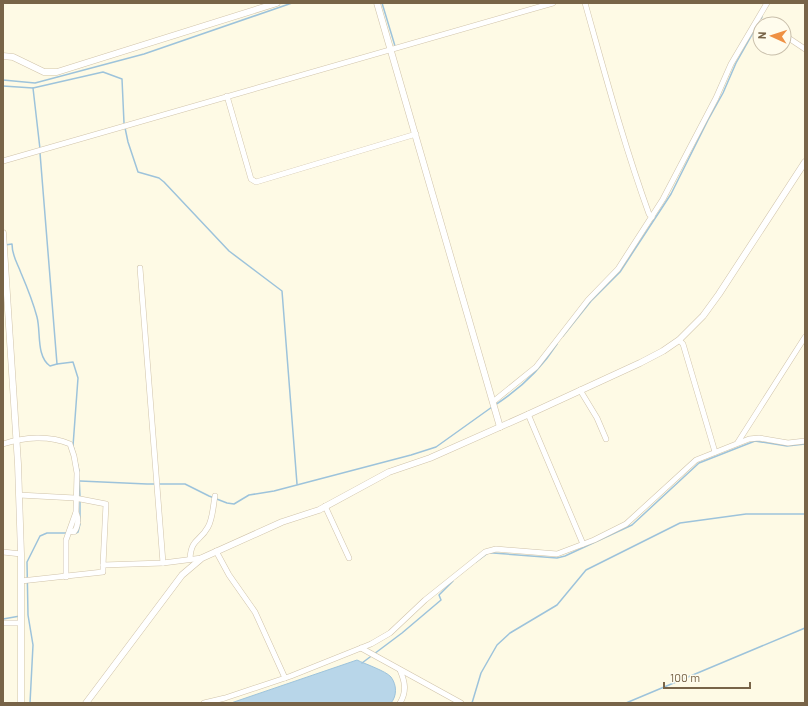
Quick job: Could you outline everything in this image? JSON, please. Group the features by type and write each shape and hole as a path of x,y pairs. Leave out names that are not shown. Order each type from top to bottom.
{"street":[{"path":"3,56 13,57 44,72 57,72 277,3"},
{"path":"377,3 497,410 500,427"},
{"path":"3,161 553,3"},
{"path":"585,3 621,131 649,214 652,217"},
{"path":"494,401 536,367 588,300 618,270 663,199 712,107 731,64 767,3"},
{"path":"792,40 805,49"},
{"path":"227,96 251,179 256,182 416,134"},
{"path":"86,703 182,575 202,558 282,522 325,506 389,472 430,458 500,427 640,363 663,351 679,340 703,316 719,294 805,162"},
{"path":"3,233 17,439 21,554 21,703"},
{"path":"140,268 163,563"},
{"path":"738,442 805,337"},
{"path":"679,340 683,344 715,452"},
{"path":"580,390 597,418 606,439"},
{"path":"528,414 583,544"},
{"path":"3,444 17,439 41,438 61,440 70,444 77,473 75,498 76,512 66,540 66,577"},
{"path":"204,703 225,698 285,678 361,648 390,634 430,596 485,552 496,549 557,554 626,524 696,460 738,442 759,438 788,443 805,441"},
{"path":"19,495 75,498 106,504 103,572 20,582"},
{"path":"190,559 192,547 210,523 215,496"},
{"path":"325,506 349,558"},
{"path":"3,552 21,554"},
{"path":"216,552 229,576 256,612 285,678"},
{"path":"103,565 163,563 202,558"},
{"path":"3,623 20,623"},
{"path":"361,648 461,703"},
{"path":"400,670 405,684 404,697 400,703"}],"water":[{"path":"357,660 380,670 391,677 396,690 391,703 231,703"}],"waterway":[{"path":"3,80 35,83 144,54 292,3"},
{"path":"382,3 395,46"},
{"path":"563,336 591,301 620,272 671,194 723,93 736,63 752,35"},
{"path":"3,86 33,88 103,72 122,79 124,123 128,142 138,172 159,178 164,182 229,251 282,291 297,484"},
{"path":"33,88 40,149"},
{"path":"40,153 57,364 73,362 78,378 73,446 79,471"},
{"path":"5,245 12,244 14,256 34,306 43,356 50,366 57,364"},
{"path":"495,405 529,378 544,362 557,344"},
{"path":"80,481 185,484 209,496 234,504 249,495 274,491 436,447 492,407"},
{"path":"476,562 488,553 557,558 565,556 632,525 699,463 755,441 787,446 805,444"},
{"path":"79,474 80,497"},
{"path":"80,500 80,521"},
{"path":"472,703 481,673 497,645 510,633 557,605 586,570 680,523 746,514 805,514"},
{"path":"76,533 78,532 80,524"},
{"path":"30,703 33,645 28,615 27,562 40,536 47,533 67,533"},
{"path":"362,663 402,633 441,600 439,595 453,581"},
{"path":"3,619 20,616"},
{"path":"626,703 805,628"}]}
